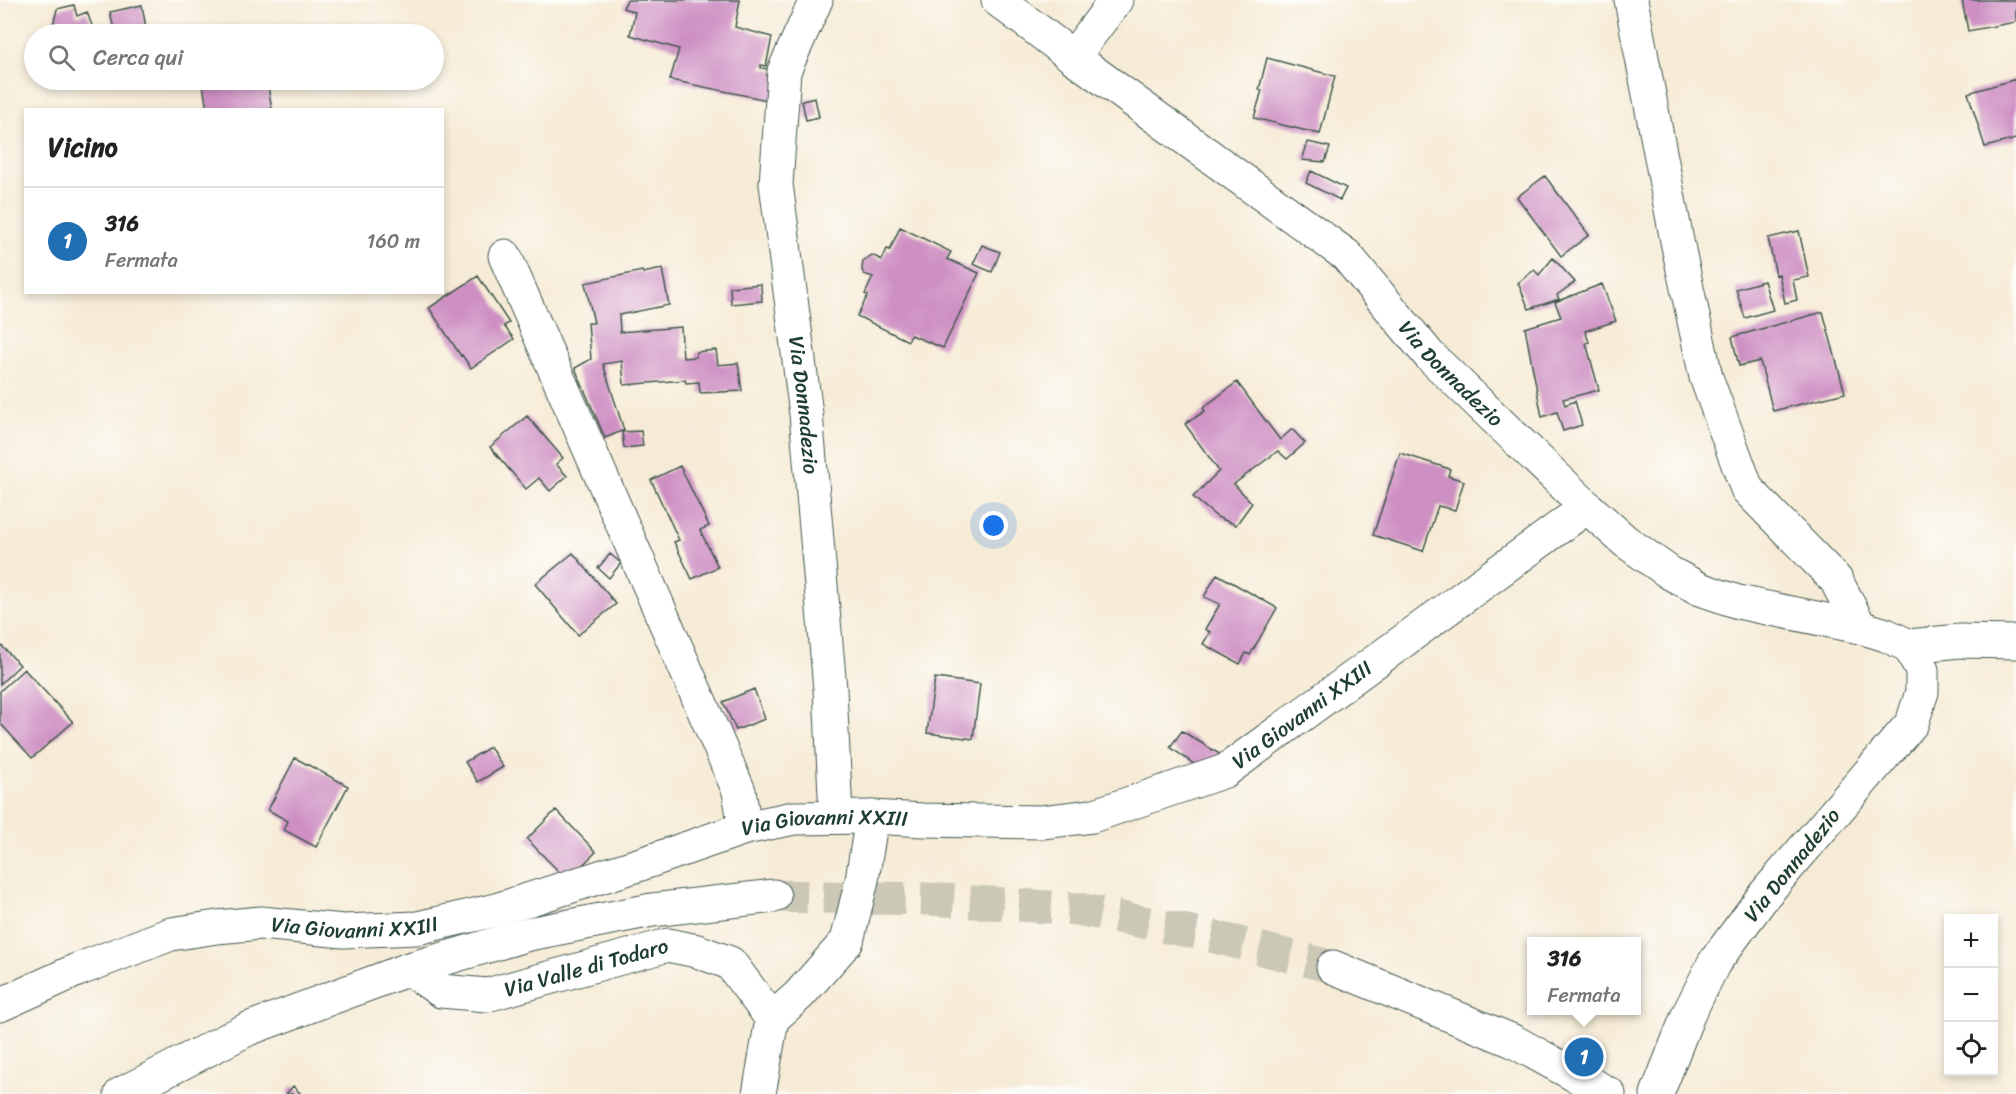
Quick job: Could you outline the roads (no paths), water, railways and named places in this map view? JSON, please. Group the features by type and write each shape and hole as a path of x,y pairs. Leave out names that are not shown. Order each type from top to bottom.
{"street":[{"name":"Via Donnadezio","path":"816,0 784,71 776,184 806,414 830,688 836,816"},
{"name":"Via Donnadezio","path":"998,0 1346,255 1429,355 1587,507 1661,567 1700,589 1738,602 1860,627 1910,646 1960,641 2016,642"},
{"path":"1073,57 1116,0"},
{"path":"1631,0 1677,241 1706,377 1747,489 1836,580 1860,627"},
{"path":"505,256 739,790 745,828"},
{"name":"Via Giovanni XXIII","path":"0,1005 77,969 171,934 261,923 343,931 417,928 496,910 745,828 794,818 836,816 1042,822 1092,816 1225,771 1587,507"},
{"name":"Via Donnadezio","path":"1657,1094 1688,1015 1714,963 1773,885 1912,723 1922,692 1922,670 1910,646"},
{"path":"759,1094 772,1019 847,941 862,880 872,817"},
{"name":"Via Giovanni XXIII","path":"121,1094 248,1029 409,969 540,932 651,910 774,896"},
{"name":"Via Valle di Todaro","path":"409,969 441,991 487,995 668,945 697,951 730,963 772,1019"},
{"path":"1333,967 1513,1041 1609,1094"}],"tunnel":[{"path":"774,896 928,899 1078,909 1207,935 1333,967"}],"place":[{"name":"316","path":"1584,1057"}]}
